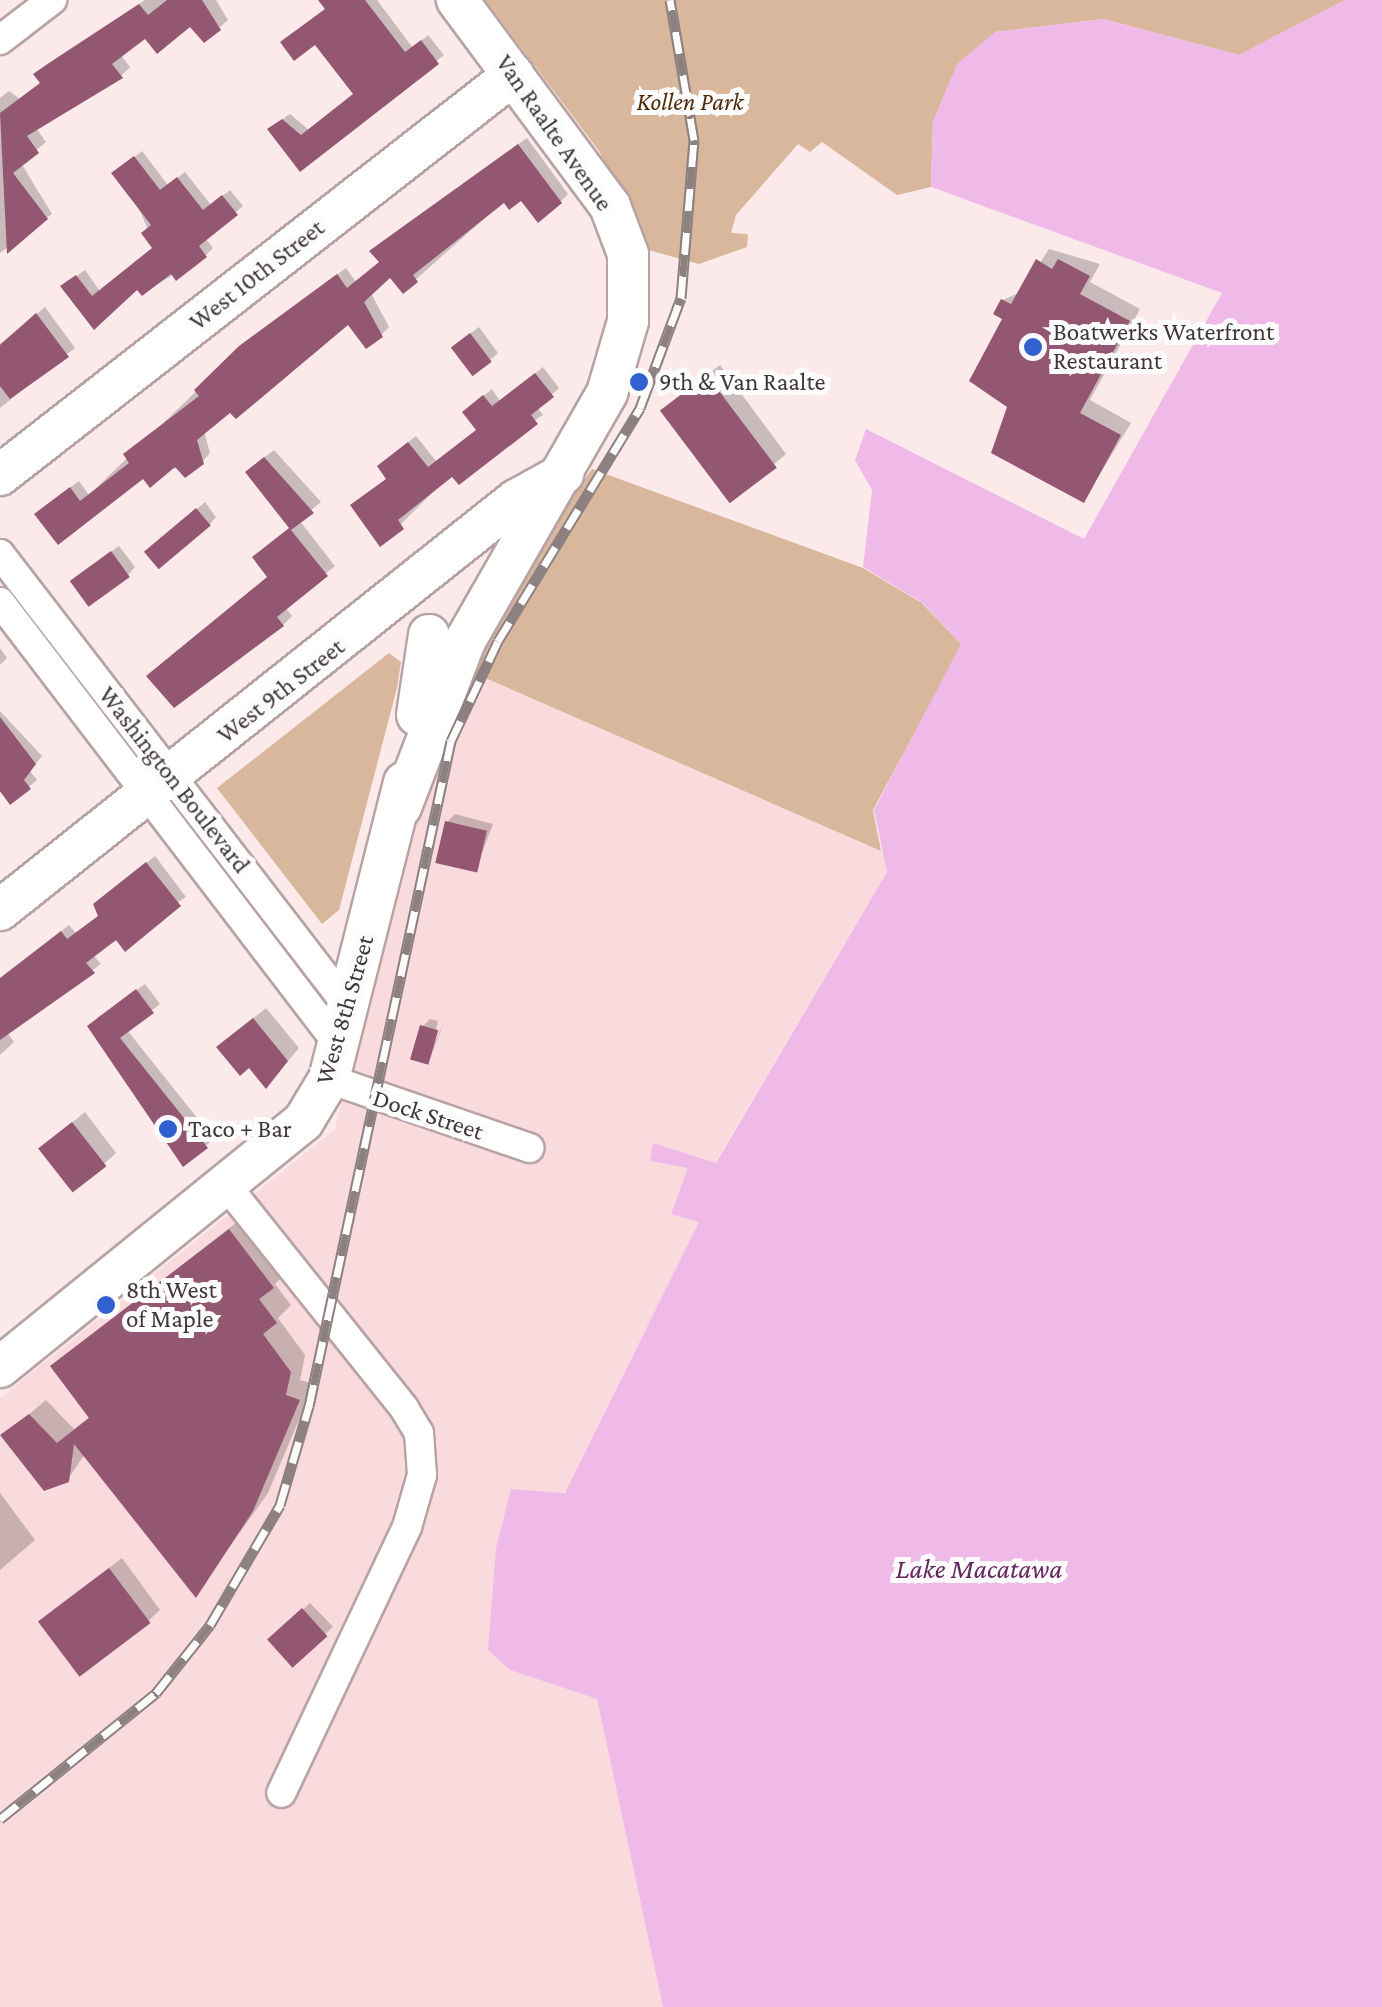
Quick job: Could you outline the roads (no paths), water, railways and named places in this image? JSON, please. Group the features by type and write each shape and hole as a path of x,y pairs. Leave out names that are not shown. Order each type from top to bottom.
{"street":[{"path":"0,40 52,0"},
{"name":"Van Raalte Avenue","path":"457,0 610,206 628,254 626,336"},
{"name":"West 10th Street","path":"0,475 513,75"},
{"name":"West 8th Street","path":"0,1368 230,1190 288,1139 338,1043 447,638 562,474 626,336"},
{"name":"West 9th Street","path":"0,910 374,618 516,500 562,474"},
{"name":"Washington Boulevard","path":"0,554 338,1043"},
{"name":"Washington Boulevard","path":"0,602 160,786 338,1043"},
{"path":"374,618 447,638"},
{"name":"Dock Street","path":"338,1043 529,1148"},
{"path":"230,1190 404,1408 418,1433 422,1475 407,1528 281,1793"}],"water":[{"name":"Lake Macatawa","path":"1345,0 1382,0 1382,2007 663,2007 597,1699 510,1670 488,1650 496,1548 511,1489 565,1493 699,1222 671,1214 688,1168 650,1161 653,1143 716,1163 887,872 874,810 961,644 923,603 863,567 872,490 855,460 866,429 1084,539 1222,293 931,187 933,121 957,64 995,32 1103,19 1239,55"}],"railway":[{"path":"0,1819 156,1693 210,1625 280,1505 309,1406 451,741 498,641 640,408 681,298 694,140 670,0"}],"place":[{"name":"Boatwerks Waterfront Restaurant","path":"1033,347"},
{"name":"9th & Van Raalte","path":"639,382"},
{"name":"Taco + Bar","path":"168,1129"},
{"name":"8th West of Maple","path":"106,1305"}],"park label":[{"name":"Kollen Park","path":"690,102"}]}
